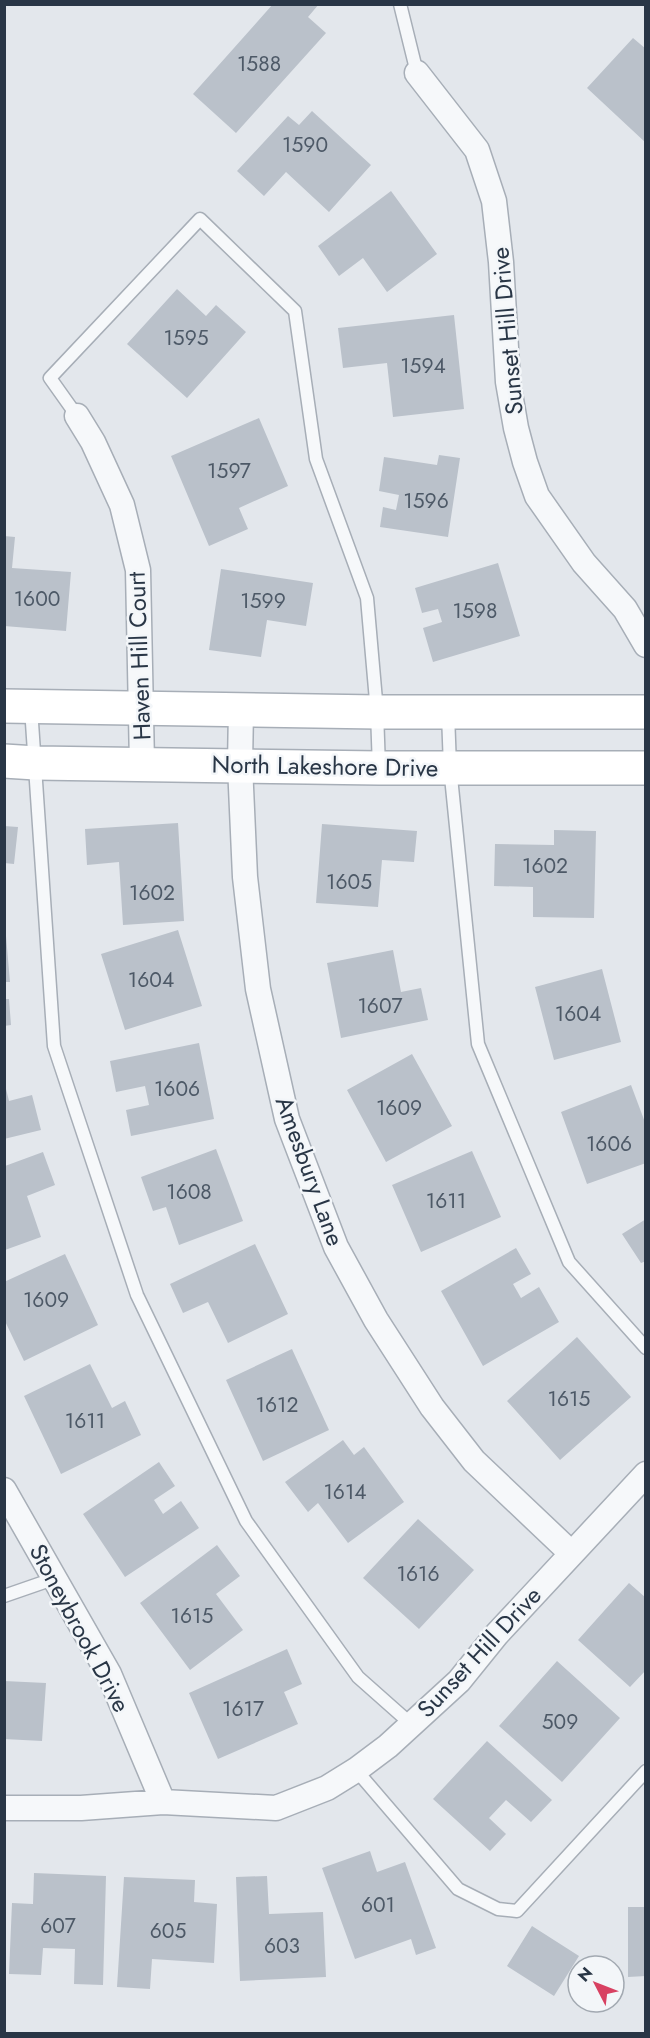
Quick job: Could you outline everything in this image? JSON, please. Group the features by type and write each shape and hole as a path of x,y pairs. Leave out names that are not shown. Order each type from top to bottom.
{"main road":[{"path":"18,707 377,712 645,712"},
{"name":"North Lakeshore Drive","path":"20,762 379,768 645,768"}],"street":[{"name":"Sunset Hill Drive","path":"417,73 477,150 494,201 501,262 508,382 516,428 537,496 584,563 625,609 645,645"},
{"name":"Haven Hill Court","path":"77,416 93,442 122,505 138,570 142,765"},
{"name":"Amesbury Lane","path":"241,709 240,765 245,877 258,989 287,1119 336,1247 376,1320 432,1407 474,1461 571,1554"},
{"name":"Sunset Hill Drive","path":"4,1808 81,1808 163,1802 276,1808 327,1788 356,1770 459,1681 497,1634 645,1474"},
{"name":"Stoneybrook Drive","path":"4,1490 109,1674 163,1802"}],"lane":[{"path":"400,4 417,73"},
{"path":"77,416 50,378 200,219 295,311 316,459 367,598 377,712 379,768"},
{"path":"18,707 20,762 54,1046 136,1295 246,1521 358,1677 411,1724"},
{"path":"448,712 450,767 478,1044 569,1262 645,1348"},
{"path":"4,1596 56,1578"},
{"path":"356,1770 458,1889 498,1909 517,1911 645,1771"}],"building":[{"path":"273,4 319,4 308,17 326,33 236,133 193,94"},
{"path":"633,38 646,49 646,143 587,88"},
{"path":"312,111 371,165 329,212 286,172 264,196 237,171 288,116 299,125"},
{"path":"391,191 437,254 387,292 363,258 339,276 318,246"},
{"path":"177,289 206,316 216,305 246,332 187,398 127,344"},
{"path":"454,315 464,409 393,417 387,363 343,368 338,328"},
{"path":"259,418 288,486 239,508 248,529 209,546 171,456"},
{"path":"439,455 460,458 448,537 380,527 383,507 396,510 399,495 379,491 384,457 437,465"},
{"path":"4,536 15,537 12,568 71,572 66,631 4,626"},
{"path":"498,563 520,636 433,662 423,628 442,622 438,609 422,613 415,588"},
{"path":"221,569 313,583 306,626 267,620 261,657 209,650"},
{"path":"178,823 184,921 123,925 119,862 87,865 85,829"},
{"path":"322,824 417,831 414,862 382,860 378,907 316,903"},
{"path":"4,826 18,827 14,864 4,863"},
{"path":"554,830 596,831 594,918 533,917 533,887 494,886 495,844 554,845"},
{"path":"178,930 202,1006 125,1030 101,954"},
{"path":"4,936 6,936 10,982 4,982"},
{"path":"393,950 401,992 421,988 428,1020 341,1038 327,963"},
{"path":"602,969 621,1042 554,1060 535,987"},
{"path":"4,999 9,999 11,1025 4,1026"},
{"path":"199,1043 214,1119 131,1136 126,1110 149,1105 145,1086 116,1092 110,1061"},
{"path":"412,1054 452,1126 386,1162 347,1090"},
{"path":"5,1085 9,1101 32,1095 41,1130 4,1139"},
{"path":"631,1085 646,1125 646,1163 587,1184 561,1112"},
{"path":"216,1149 243,1221 179,1245 166,1207 153,1211 141,1177"},
{"path":"472,1151 501,1217 421,1252 392,1185"},
{"path":"43,1152 55,1185 27,1196 41,1237 5,1250 5,1166"},
{"path":"646,1219 646,1261 641,1263 622,1234"},
{"path":"255,1244 288,1314 228,1343 208,1302 183,1313 170,1284"},
{"path":"516,1248 531,1274 513,1284 521,1298 539,1287 559,1322 483,1366 441,1291"},
{"path":"65,1254 98,1325 24,1361 4,1319 4,1282"},
{"path":"577,1337 631,1397 560,1460 507,1401"},
{"path":"292,1349 329,1430 263,1461 226,1380"},
{"path":"90,1364 112,1408 125,1401 141,1435 61,1474 24,1396"},
{"path":"343,1440 354,1455 364,1447 404,1502 348,1543 318,1503 308,1512 285,1482"},
{"path":"159,1462 175,1486 154,1500 163,1514 181,1501 199,1528 125,1577 83,1514"},
{"path":"418,1519 474,1570 419,1629 363,1578"},
{"path":"217,1545 240,1576 216,1594 243,1630 190,1670 140,1603"},
{"path":"629,1583 646,1598 646,1670 630,1687 578,1640"},
{"path":"287,1649 302,1684 284,1692 298,1724 218,1759 189,1693"},
{"path":"557,1661 620,1718 562,1782 499,1726"},
{"path":"4,1681 46,1683 42,1741 4,1739"},
{"path":"487,1741 552,1800 531,1822 506,1800 489,1818 506,1834 490,1851 433,1799"},
{"path":"370,1851 377,1872 405,1862 436,1948 416,1955 411,1939 355,1959 322,1868"},
{"path":"34,1873 106,1876 103,1985 74,1984 75,1949 43,1948 41,1975 9,1974 12,1903 33,1904"},
{"path":"267,1876 269,1914 323,1912 326,1977 240,1981 236,1877"},
{"path":"124,1877 195,1880 194,1902 217,1904 214,1963 152,1959 150,1989 117,1987"},
{"path":"628,1907 646,1907 646,1976 628,1977"},
{"path":"532,1926 576,1954 566,1954 566,1977 554,1996 507,1966"}]}
